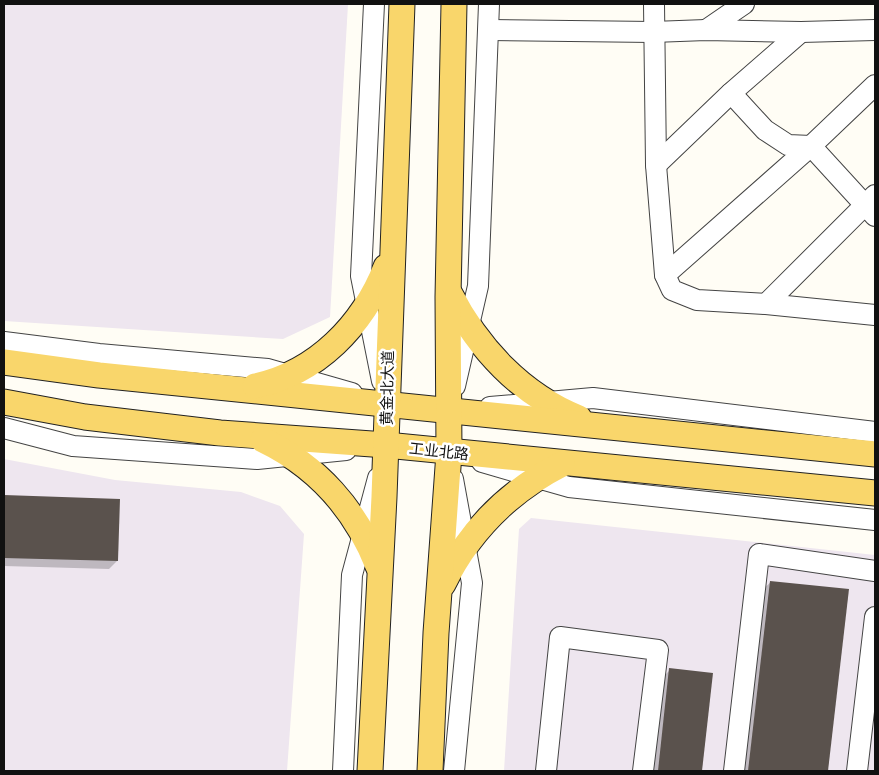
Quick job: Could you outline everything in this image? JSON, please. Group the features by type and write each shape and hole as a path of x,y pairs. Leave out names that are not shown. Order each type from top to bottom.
{"main road":[{"name":"黄金北大道","path":"370,771 386,445 402,4"},
{"path":"430,771 439,593 449,453 448,290 454,4"},
{"path":"243,389 289,374 332,348 346,334 367,307 379,285 392,248"},
{"path":"448,290 469,326 500,364 516,380 548,402 595,424"},
{"path":"4,362 99,374 449,411 595,424 875,454"},
{"name":"工业北路","path":"4,402 85,417 254,435 386,445 449,453 875,493"},
{"path":"254,435 292,456 331,488 363,534 380,570"},
{"path":"439,593 465,546 494,511 537,478 562,464"}],"street":[{"path":"4,342 100,354 268,369 386,404 361,276 374,4"},
{"path":"489,4 478,286 449,411 593,398 875,432"},
{"path":"654,4 652,32 656,165 665,275 672,290 697,300 766,304 875,315"},
{"path":"706,30 744,4"},
{"path":"489,30 652,32 706,30 801,32 875,30"},
{"path":"656,165 731,93 801,32"},
{"path":"665,275 811,146 875,85"},
{"path":"731,93 765,130 788,145 811,146 872,206 766,304"},
{"path":"4,428 73,446 257,459 386,445 352,575 343,771"},
{"path":"454,771 472,584 449,453 569,487 875,520"},
{"path":"734,771 759,554 875,571"},
{"path":"857,771 875,617"},
{"path":"546,771 560,637 658,650 643,771"}],"shaded area":[{"path":"4,4 348,4 330,317 283,339 4,321"},
{"path":"4,459 115,480 241,492 280,506 304,534 287,771 4,771"},
{"path":"531,518 875,555 875,771 504,771 519,529"}],"building":[{"path":"4,495 120,499 118,561 4,558"},
{"path":"770,581 849,589 828,771 748,771"},
{"path":"669,668 713,673 702,771 658,771"}]}
